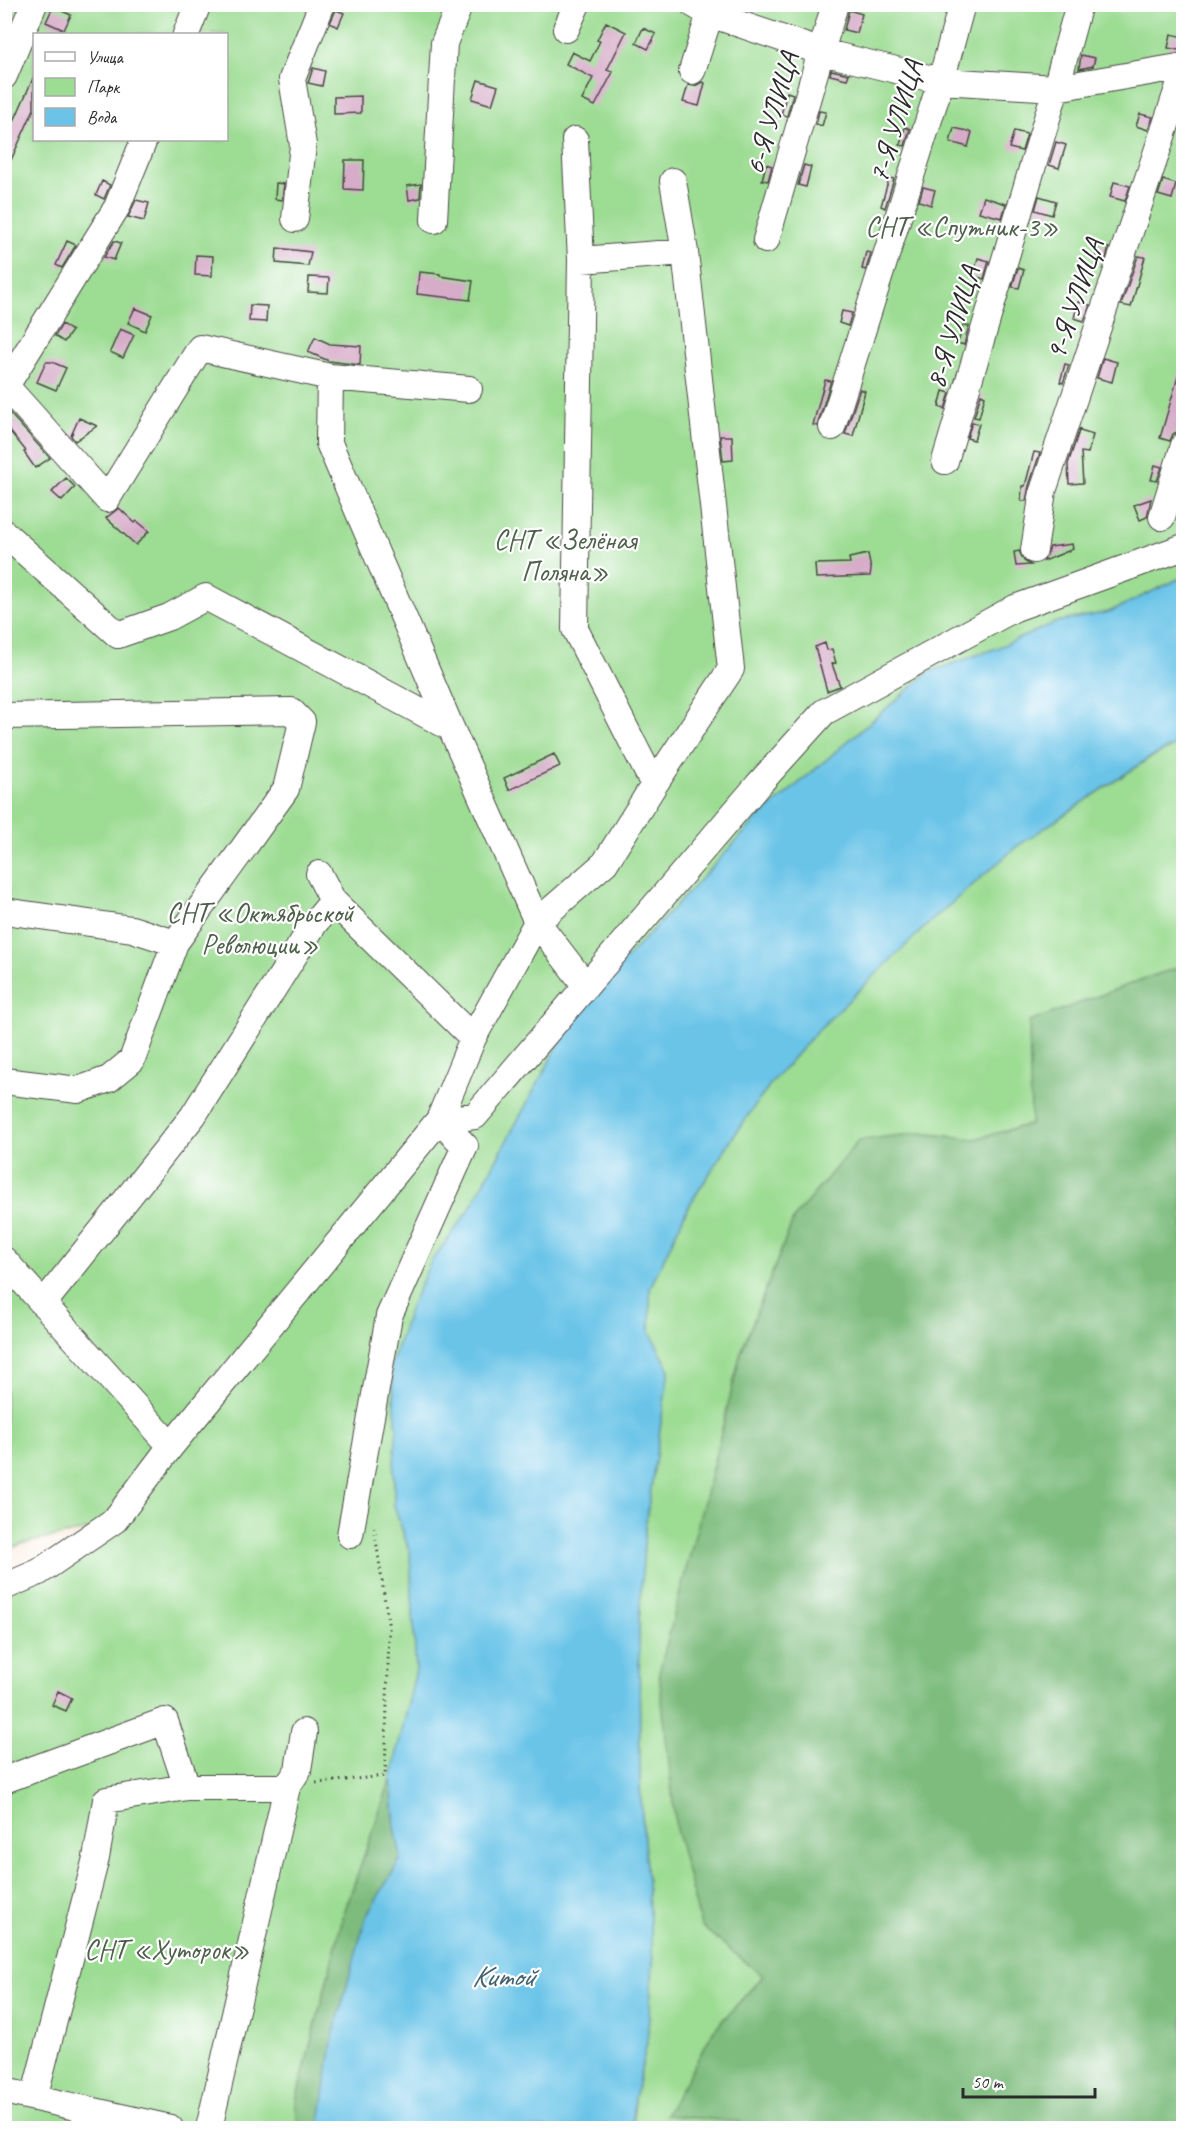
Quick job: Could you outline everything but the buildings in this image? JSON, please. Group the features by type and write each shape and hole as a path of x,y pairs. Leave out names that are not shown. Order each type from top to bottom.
{"street":[{"path":"4,76 34,4"},
{"path":"186,33 198,4"},
{"path":"296,219 303,145 292,79 322,4"},
{"path":"434,220 444,43 460,4"},
{"path":"566,29 577,4"},
{"name":"6-Я УЛИЦА","path":"766,240 835,4"},
{"name":"7-Я УЛИЦА","path":"832,427 941,81 962,4"},
{"name":"8-Я УЛИЦА","path":"945,460 1079,4"},
{"path":"692,71 705,8 822,52 941,81 1056,88 1184,66"},
{"name":"9-Я УЛИЦА","path":"1034,550 1043,491 1184,71"},
{"path":"575,140 581,260 575,629 654,785"},
{"path":"144,141 117,207 5,385 107,499 200,348 330,377 469,389"},
{"path":"4,1587 39,1572 115,1520 171,1446 439,1120 473,1038 537,922 604,863 731,669 685,252 673,181"},
{"path":"581,260 685,252"},
{"path":"330,377 329,443 450,728 537,922 586,986"},
{"path":"1162,518 1184,445"},
{"path":"4,533 118,635 169,617 206,597 450,728"},
{"path":"439,1120 475,1116 758,785 824,712 1015,608 1184,547"},
{"path":"4,716 291,711 302,722 286,789 175,943 132,1060 108,1079 78,1090 4,1081"},
{"path":"319,874 333,901 473,1038"},
{"path":"43,1304 193,1116 314,924 333,901"},
{"path":"4,911 132,928 175,943"},
{"path":"351,1535 389,1316 465,1146 439,1120"},
{"path":"4,1260 171,1446"},
{"path":"4,1780 165,1721 187,1787"},
{"path":"209,2128 287,1787 298,1770 304,1732"},
{"path":"34,2098 96,1858 106,1800 187,1787 287,1787"},
{"path":"4,2091 170,2128"}],"path":[{"path":"287,1787 385,1776 389,1629 374,1526 351,1535"}],"green space":[{"path":"4,5 1183,5 1183,577 1109,612 1057,622 997,648 929,672 756,820 577,1011 468,1212 431,1262 410,1307 391,1365 397,1429 394,1505 410,1553 416,1670 391,1779 345,1910 296,2101 298,2128 5,2128 5,1582 106,1526 21,1544 5,1552 5,551 19,557 4,544"},
{"path":"1183,741 1183,966 1030,1023 1032,1124 975,1139 920,1133 794,1218 741,1352 710,1478 701,1926 763,1976 714,2030 667,2115 740,2122 740,2128 633,2128 635,2098 647,2042 653,1963 640,1787 639,1621 645,1528 669,1369 650,1332 650,1288 688,1207 733,1137 771,1083 818,1030 931,921 1016,847 1150,758"},
{"path":"1183,966 1183,2128 740,2128 740,2122 666,2115 714,2030 763,1976 701,1926 676,1829 659,1673 741,1352 794,1218 859,1140 920,1133 975,1139 1031,1124 1029,1022"},
{"path":"391,1779 395,1827 401,1858 366,1917 333,2036 319,2128 298,2128 296,2101 345,1910"}],"water":[{"name":"Китой","path":"1183,577 1183,741 1149,758 1016,847 931,921 818,1030 771,1083 733,1137 688,1207 650,1288 650,1332 669,1369 645,1528 639,1621 640,1787 653,1963 647,2042 635,2098 632,2128 319,2128 333,2036 366,1917 401,1858 395,1827 391,1779 416,1670 410,1553 394,1505 397,1429 391,1365 410,1307 431,1262 468,1212 577,1011 756,820 929,672 997,648 1057,622 1109,612"}],"park label":[{"name":"СНТ «Спутник-3»","path":"962,226"},
{"name":"СНТ «Зелёная Поляна»","path":"565,555"},
{"name":"СНТ «Октябрьской Революции»","path":"260,928"},
{"name":"СНТ «Хуторок»","path":"167,1949"}]}
